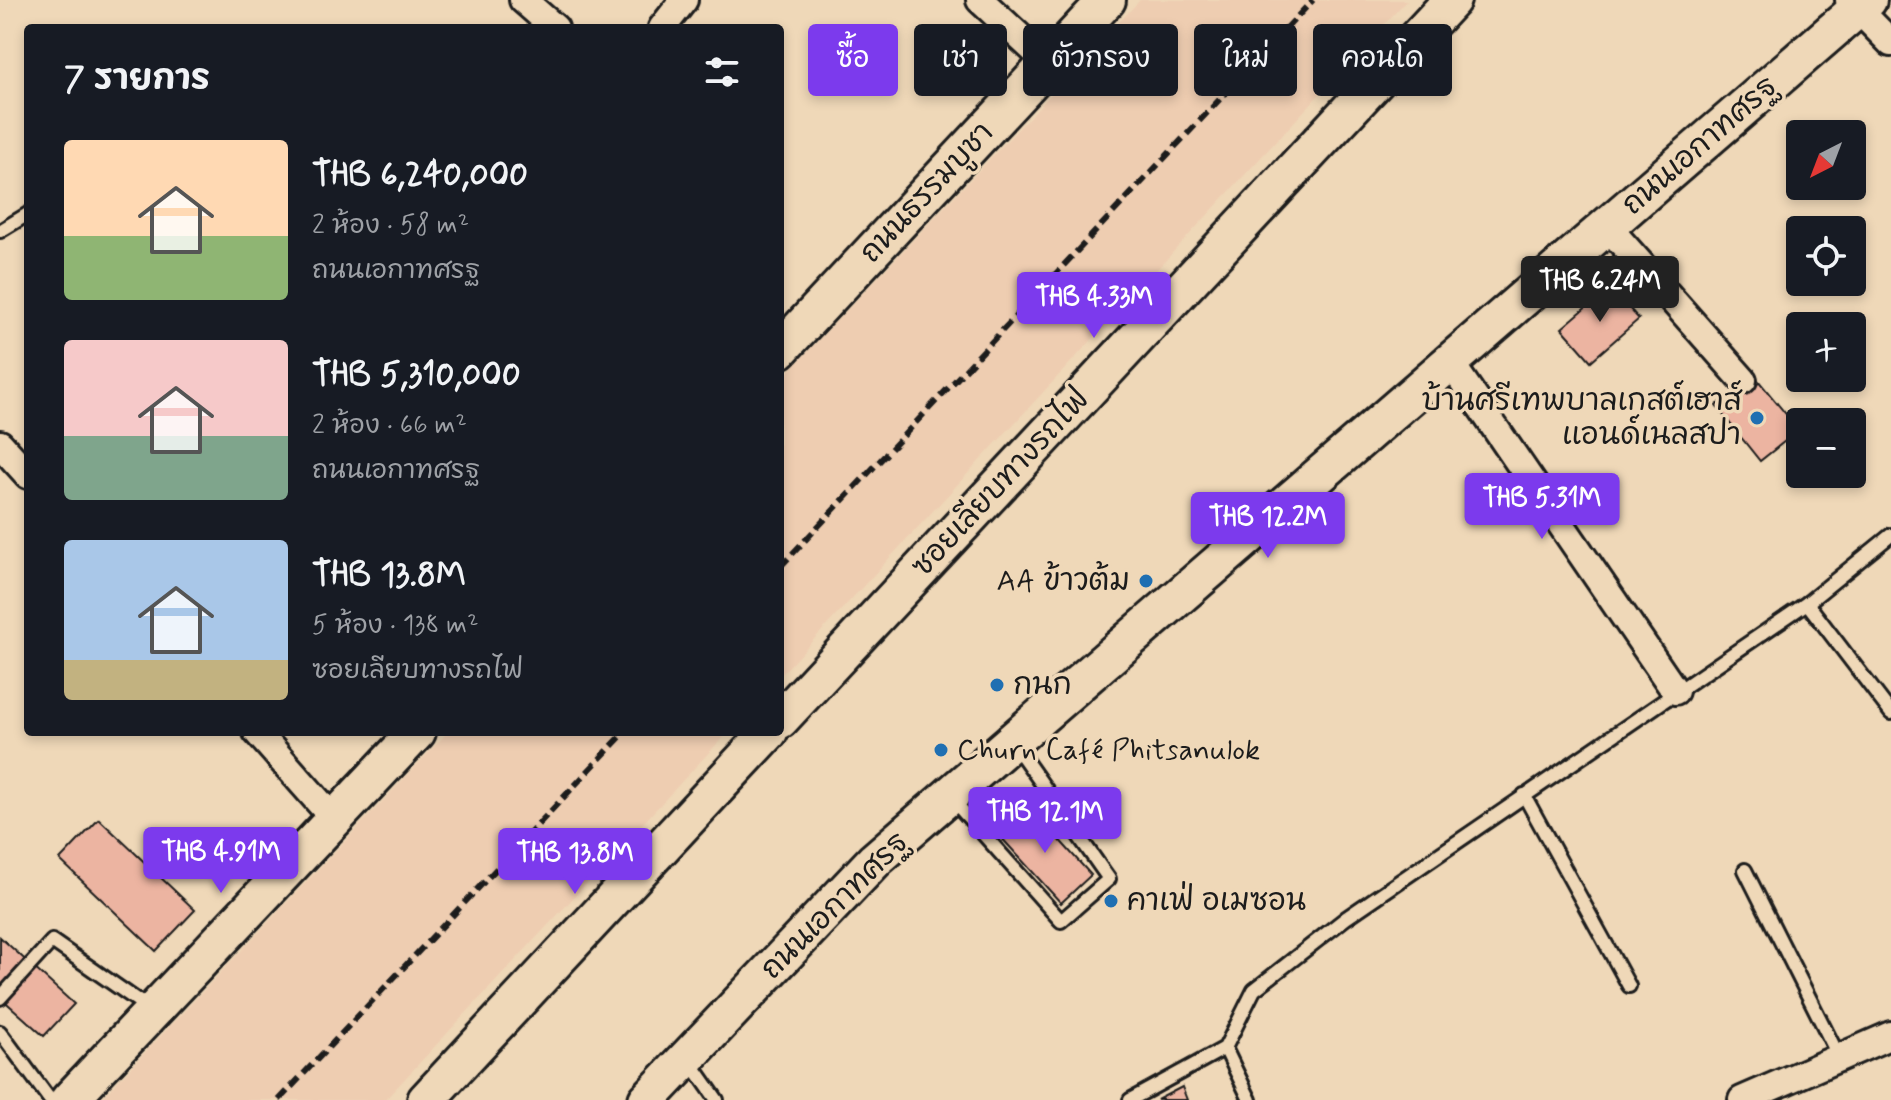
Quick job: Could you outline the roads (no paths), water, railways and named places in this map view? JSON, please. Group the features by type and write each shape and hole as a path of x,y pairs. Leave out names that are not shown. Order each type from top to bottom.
{"main road":[{"name":"ถนนธรรมบูชา","path":"1085,24 1107,0"},
{"name":"ซอยเลียบทางรถไฟ","path":"784,716 1452,0"},
{"name":"ถนนเอกาทศรฐ","path":"647,1100 875,860 1607,226 1858,3"},
{"name":"ถนนธรรมบูชา","path":"784,346 1023,90"},
{"path":"69,1100 413,736"},
{"path":"426,1100 765,736"}],"street":[{"path":"523,0 550,24"},
{"path":"665,24 684,0"},
{"path":"980,0 1023,40"},
{"path":"1858,3 1891,43"},
{"path":"1607,226 1743,380"},
{"path":"1450,362 1675,691"},
{"path":"0,444 24,471"},
{"path":"261,736 334,819"},
{"path":"1742,1100 1891,1035"}],"lane":[{"path":"0,231 24,216"},
{"path":"1130,1100 1225,1048 1254,990 1346,918 1807,603 1891,535"},
{"path":"1807,603 1891,713"},
{"path":"949,796 1061,921 1109,879 1012,741"},
{"path":"1524,795 1629,986"},
{"path":"1745,870 1839,1057"},
{"path":"0,998 52,941 153,1011"},
{"path":"0,1032 50,1100"},
{"path":"1225,1048 1250,1100"},
{"path":"687,1057 717,1100"}],"railway":[{"path":"784,563 1313,0"},
{"path":"279,1100 621,736"}],"place":[{"name":"บ้านศรีเทพบาลเกสต์เฮาส์ แอนด์เนลสปา","path":"1757,418"},
{"name":"AA ข้าวต้ม","path":"1146,581"},
{"name":"กนก","path":"997,685"},
{"name":"Churn Café Phitsanulok","path":"941,750"},
{"name":"คาเฟ่ อเมซอน","path":"1111,901"}]}
